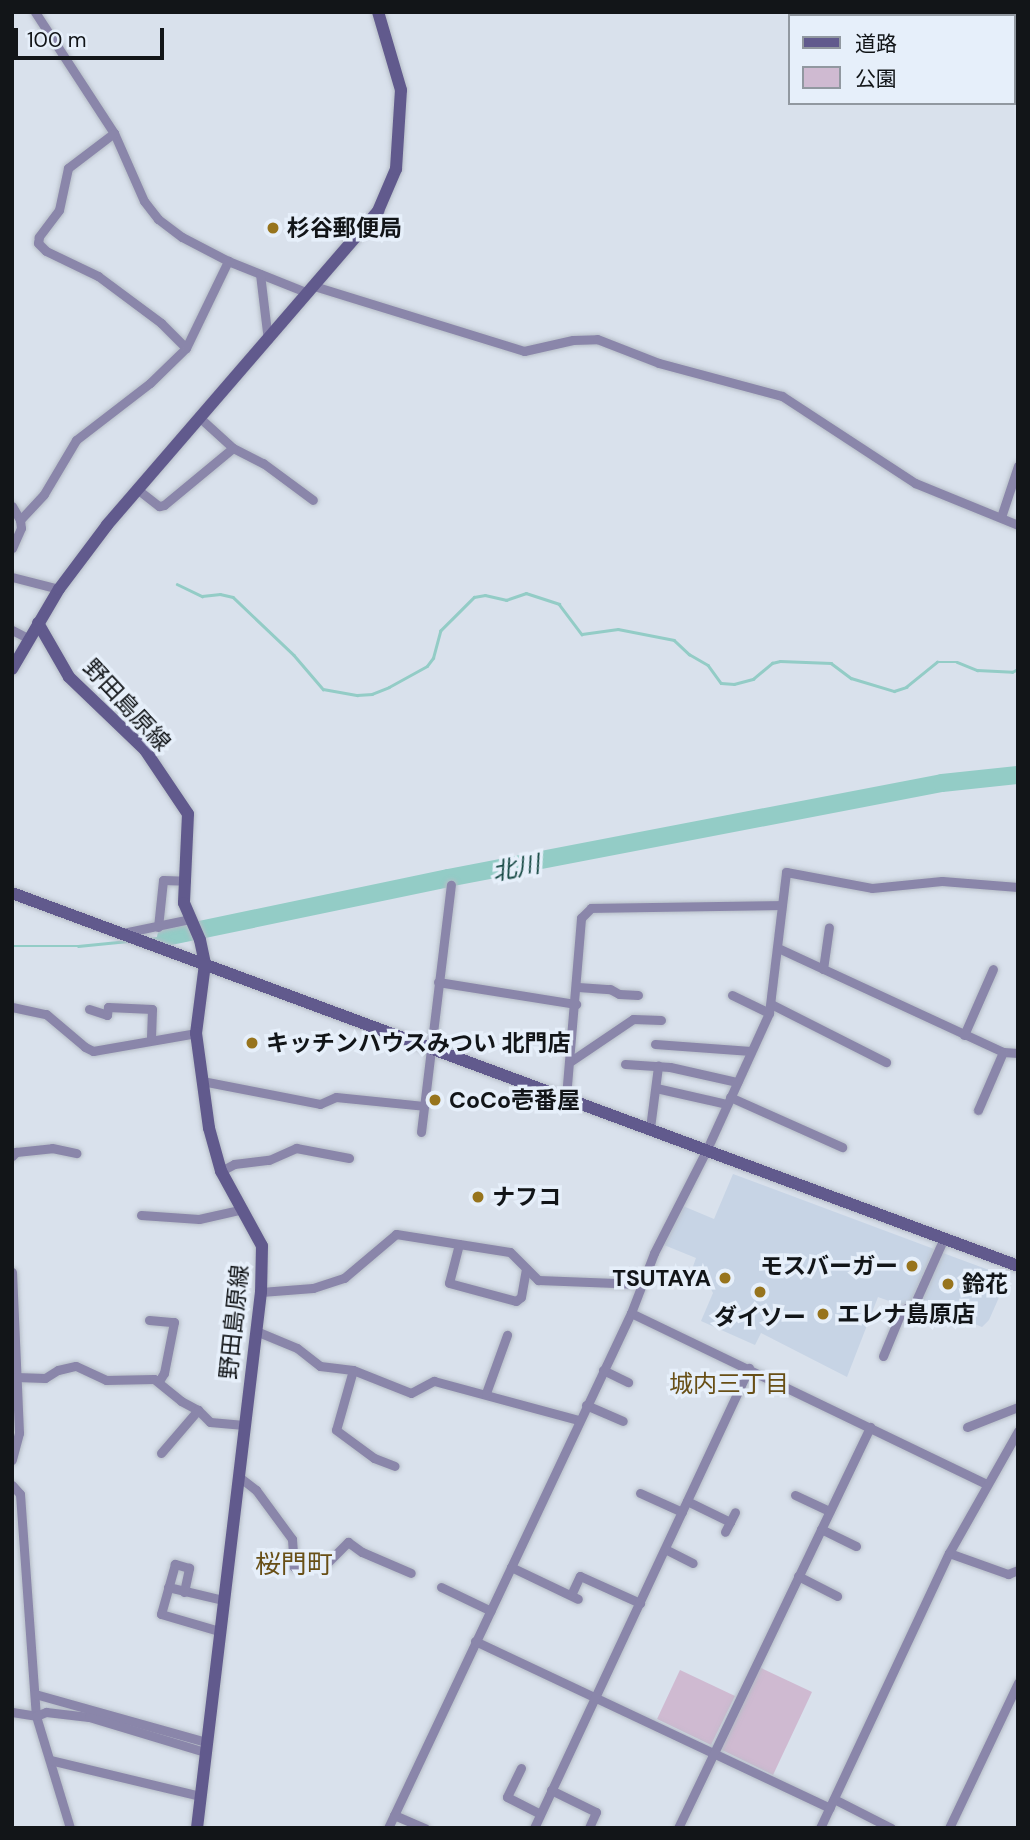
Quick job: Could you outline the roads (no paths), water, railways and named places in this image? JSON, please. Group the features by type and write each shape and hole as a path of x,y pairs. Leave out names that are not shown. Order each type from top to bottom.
{"main road":[{"path":"12,669 59,589 137,489 371,222 384,200 396,169 401,90 378,12"},
{"name":"野田島原線","path":"38,623 74,682 138,743 184,806 190,822 184,903 205,964 197,1033 209,1128 221,1171 262,1246 261,1292 197,1828"},
{"path":"12,892 1018,1266"}],"street":[{"path":"35,12 114,133 150,210 182,237 228,261 311,290 524,351 573,340 597,339 659,363 782,396 915,483 1018,524"},
{"path":"114,133 68,168 59,210 39,237 38,243 46,251 98,276 161,323 186,348"},
{"path":"20,520 44,494 76,440 150,383 186,348 228,261"},
{"path":"260,274 268,340"},
{"path":"200,418 233,448 263,463 313,500"},
{"path":"137,489 159,506 164,505 233,448"},
{"path":"1001,517 1018,466"},
{"path":"12,506 20,520 21,528 12,548"},
{"path":"12,577 59,589"},
{"path":"12,630 28,638"},
{"path":"388,1828 631,1313 641,1283 707,1149 770,1009 778,948 780,905 786,872 872,888 942,881 1018,887"},
{"path":"158,927 163,880 186,881"},
{"path":"421,1132 429,1047 451,885"},
{"path":"566,1097 578,987 581,918 591,908 780,905"},
{"path":"123,934 158,927 193,926"},
{"path":"823,969 829,927"},
{"path":"778,948 964,1035 1003,1052 1018,1053"},
{"path":"964,1035 993,969"},
{"path":"438,982 576,1004"},
{"path":"578,987 610,989 619,995 638,995"},
{"path":"732,995 770,1009 886,1062"},
{"path":"12,1007 46,1014 93,1051 151,1038 197,1033"},
{"path":"89,1009 107,1015 108,1007 152,1009 151,1038"},
{"path":"571,1062 633,1019 662,1020"},
{"path":"655,1044 751,1051"},
{"path":"978,1110 1003,1052"},
{"path":"625,1064 659,1066 737,1082"},
{"path":"650,1128 659,1066"},
{"path":"202,1081 320,1104 336,1097 424,1106"},
{"path":"656,1088 729,1101 842,1147"},
{"path":"12,1156 16,1152 52,1148 76,1153"},
{"path":"221,1171 234,1164 269,1160 296,1148 349,1158"},
{"path":"141,1215 199,1219 243,1209"},
{"path":"261,1292 313,1287 344,1278 396,1234 510,1252 538,1280 641,1283"},
{"path":"883,1356 902,1310 914,1305 944,1238"},
{"path":"459,1244 449,1283 516,1301 521,1297 526,1268"},
{"path":"12,1272 16,1377 14,1391 19,1433 12,1460"},
{"path":"631,1313 985,1483"},
{"path":"149,1320 174,1322 164,1373 159,1381"},
{"path":"256,1331 297,1348 320,1366 353,1370 411,1393 433,1381 579,1420"},
{"path":"486,1393 507,1335"},
{"path":"16,1377 45,1378 58,1370 76,1366 106,1380 159,1381 181,1401 215,1424 244,1425"},
{"path":"534,1828 749,1368"},
{"path":"353,1370 335,1430 374,1458 395,1466"},
{"path":"603,1370 628,1381"},
{"path":"586,1405 623,1421"},
{"path":"967,1427 1018,1408"},
{"path":"161,1453 198,1410"},
{"path":"682,1826 713,1752 870,1427"},
{"path":"820,1828 949,1553 985,1483 1018,1431"},
{"path":"238,1476 256,1490 290,1535 294,1567 327,1563 348,1542 362,1552 411,1573"},
{"path":"12,1485 20,1494 17,1546 36,1716 70,1828"},
{"path":"640,1493 681,1513"},
{"path":"795,1495 829,1511"},
{"path":"687,1501 730,1522"},
{"path":"725,1532 735,1512"},
{"path":"821,1529 856,1546"},
{"path":"665,1549 693,1563"},
{"path":"949,1553 1008,1574 1018,1570"},
{"path":"184,1591 189,1568 175,1564 161,1614 219,1631"},
{"path":"511,1567 574,1597 580,1576 639,1603"},
{"path":"798,1576 837,1596"},
{"path":"169,1587 223,1600"},
{"path":"441,1587 491,1611"},
{"path":"475,1641 713,1752 891,1828"},
{"path":"948,1828 1018,1683"},
{"path":"35,1694 205,1747"},
{"path":"12,1712 36,1716 46,1712 89,1717 205,1747"},
{"path":"50,1760 200,1796"},
{"path":"521,1768 507,1797 540,1814"},
{"path":"551,1790 596,1812 589,1828"},
{"path":"394,1815 425,1828"}],"waterway":[{"path":"177,584 202,596 220,594 233,597 294,655 323,689 357,695 372,694 389,687 427,666 433,658 440,631 474,597 485,595 506,600 526,593 559,604 582,634 618,629 674,640 689,654 708,665 721,683 734,684 753,679 772,663 780,661 831,663 851,678 894,691 906,687 937,662 957,662 977,670 1012,672 1018,669"},
{"name":"北川","path":"166,937 448,878 942,783 1018,775"},
{"name":"北川","path":"148,939 166,937"},
{"name":"北川","path":"12,946 78,946 128,941"}],"place":[{"name":"杉谷郵便局","path":"273,228"},
{"name":"キッチンハウスみつい 北門店","path":"252,1043"},
{"name":"CoCo壱番屋","path":"435,1100"},
{"name":"ナフコ","path":"478,1197"},
{"name":"モスバーガー","path":"912,1266"},
{"name":"TSUTAYA","path":"725,1278"},
{"name":"鈴花","path":"948,1284"},
{"name":"ダイソー","path":"760,1292"},
{"name":"エレナ島原店","path":"823,1314"}],"district":[{"name":"城内三丁目","path":"729,1384"},
{"name":"桜門町","path":"294,1565"}]}
